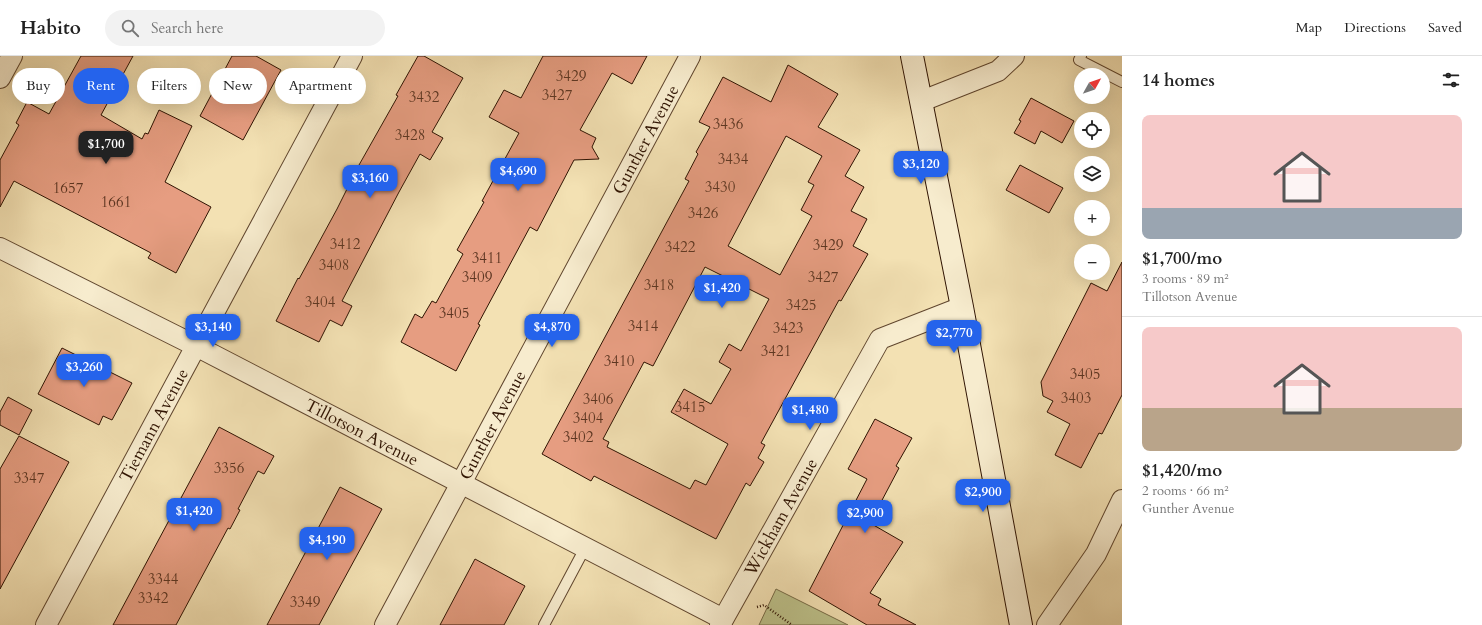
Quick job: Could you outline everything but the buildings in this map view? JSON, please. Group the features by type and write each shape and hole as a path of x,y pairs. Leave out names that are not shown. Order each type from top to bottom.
{"street":[{"path":"0,78 12,56"},
{"name":"Tiemann Avenue","path":"46,625 352,56"},
{"name":"Gunther Avenue","path":"385,625 690,56"},
{"path":"912,56 962,307 1021,625"},
{"path":"922,101 998,71 1014,56"},
{"name":"Tillotson Avenue","path":"0,248 196,346 586,548 722,622"},
{"name":"Wickham Avenue","path":"722,622 880,339 962,307"},
{"path":"1047,625 1096,554 1122,500"}],"lane":[{"path":"1081,56 1079,60 1122,82"},
{"path":"544,625 586,548"}],"path":[{"path":"764,605 792,625"}],"green space":[{"path":"776,589 848,625 759,625"}]}
